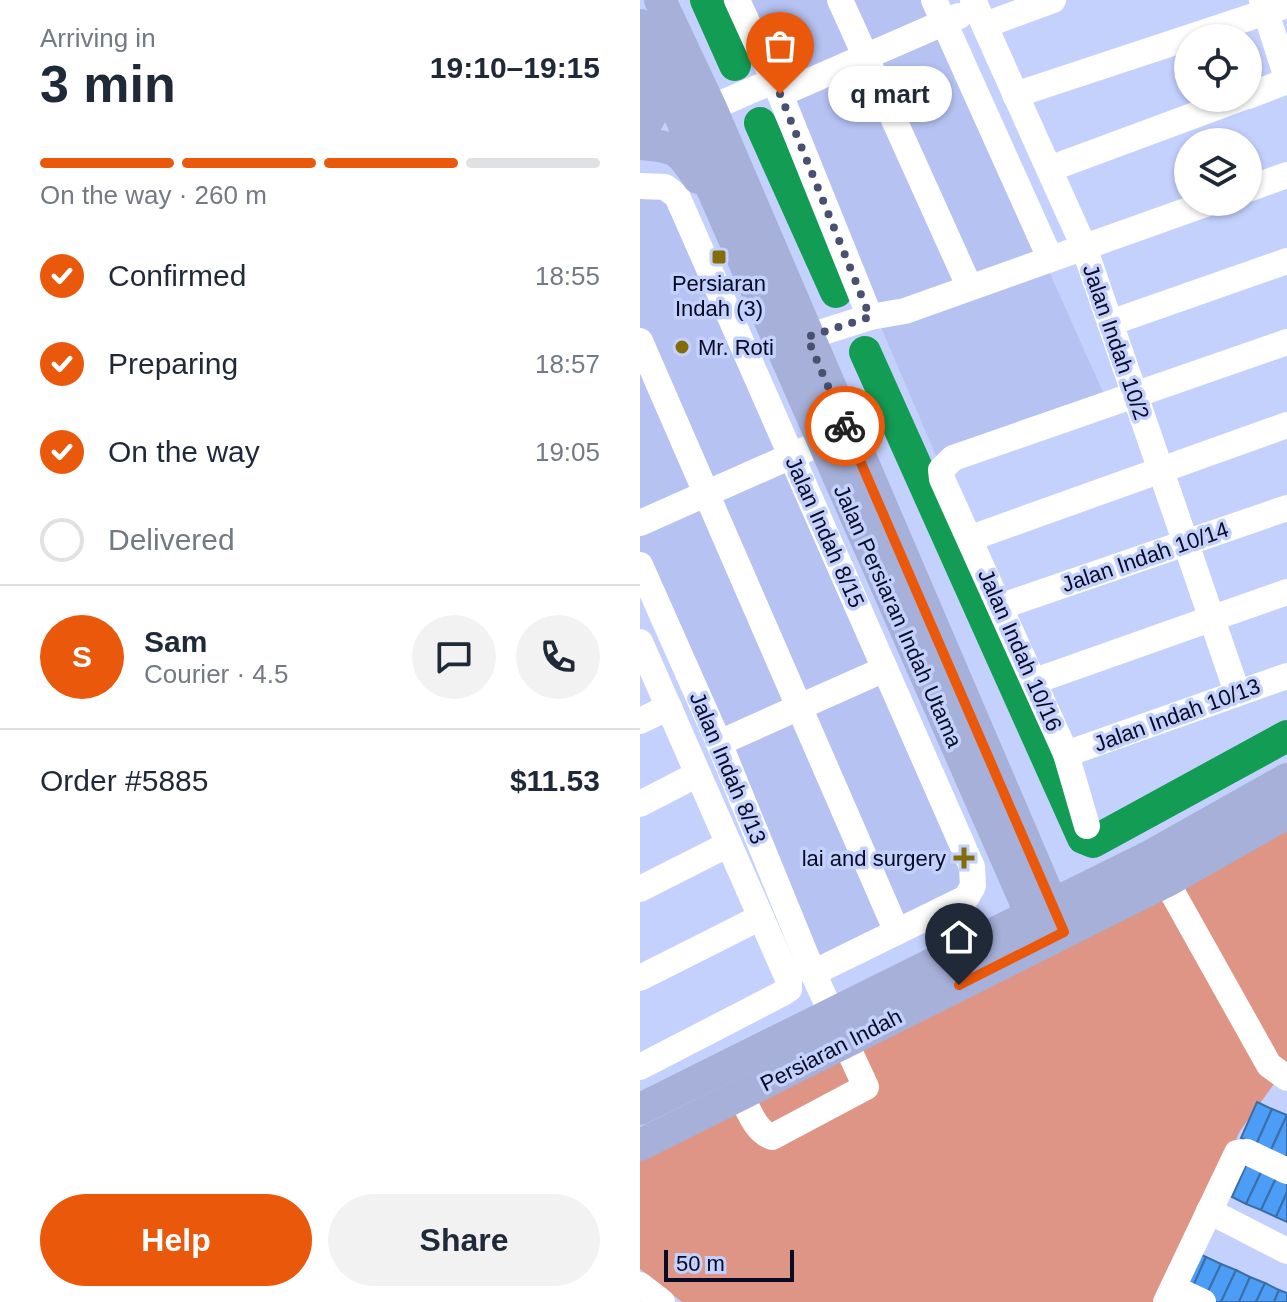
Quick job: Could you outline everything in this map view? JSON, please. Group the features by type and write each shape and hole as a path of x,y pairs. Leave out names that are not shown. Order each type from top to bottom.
{"main road":[{"path":"660,0 697,114"},
{"name":"Jalan Persiaran Indah Utama","path":"640,25 697,114 835,439 1048,923"},
{"path":"640,35 657,101 650,119 640,131"},
{"path":"640,142 672,147 681,153 743,223"},
{"name":"Jalan Persiaran Indah Utama","path":"743,223 807,337 835,439 958,754 1010,838"},
{"path":"1048,923 1150,867 1287,779"},
{"path":"1010,838 1059,874 1083,876 1150,867 1287,813"},
{"path":"953,954 998,913 1003,904 1010,838"},
{"name":"Persiaran Indah","path":"640,1109 953,954 1048,923"},
{"name":"Persiaran Indah","path":"640,1145 845,1042 1048,923"}],"street":[{"path":"737,0 777,88 870,317"},
{"path":"840,0 965,292"},
{"path":"640,142 697,114 865,57 939,11 978,11 1053,0"},
{"path":"1015,95 1272,6 1287,80 1262,90"},
{"path":"939,11 1050,258"},
{"name":"Jalan Indah 10/2","path":"978,11 1052,168 1084,247 1237,692"},
{"path":"1052,168 1203,112"},
{"path":"1262,184 1287,175"},
{"name":"Jalan Indah 8/15","path":"640,186 665,187 677,196 972,867 973,886 966,898 897,932"},
{"path":"807,337 870,317 906,317 1050,258 1174,215"},
{"path":"1110,323 1287,261"},
{"path":"640,341 897,932 813,973"},
{"path":"1135,396 1287,342"},
{"name":"Jalan Indah 10/16","path":"1087,826 1066,754 1002,606 942,479 941,470 953,458 1135,396"},
{"path":"971,538 1287,425"},
{"path":"640,523 791,455 835,439"},
{"name":"Jalan Indah 10/14","path":"1002,606 1287,508"},
{"name":"Jalan Indah 8/13","path":"640,565 719,743 813,973 865,1081 862,1092 772,1137 765,1135 755,1122 741,1096"},
{"path":"1035,681 1287,592"},
{"path":"640,642 789,981 789,989 640,1067"},
{"path":"719,743 885,669"},
{"name":"Jalan Indah 10/13","path":"1066,754 1287,676"},
{"path":"640,721 669,707"},
{"path":"928,767 958,754"},
{"path":"640,804 698,774"},
{"path":"640,889 729,844"},
{"path":"1150,867 1278,1072"},
{"path":"640,978 761,917"},
{"path":"1203,1302 1170,1295 1233,1158 1237,1153 1247,1152 1287,1171"},
{"path":"1209,1211 1287,1251"},
{"path":"640,1285 662,1302"}],"shaded area":[{"path":"741,0 928,0 1106,399 937,458"},
{"path":"640,192 664,193 966,869 962,892 816,963 721,732 640,551"},
{"path":"1287,830 1287,1066 1240,1131 1158,1302 682,1302 640,1269 640,1159"}],"building":[{"path":"1257,1102 1272,1109 1256,1145 1241,1138"},
{"path":"1272,1109 1287,1115 1270,1152 1256,1145"},
{"path":"1287,1115 1287,1154 1285,1158 1270,1152"},
{"path":"1248,1161 1263,1168 1246,1204 1232,1197"},
{"path":"1263,1168 1278,1174 1261,1210 1246,1204"},
{"path":"1278,1174 1287,1178 1287,1192 1276,1217 1261,1210"},
{"path":"1287,1192 1287,1222 1276,1217"},
{"path":"1192,1250 1206,1257 1190,1293 1175,1287"},
{"path":"1206,1257 1221,1264 1204,1300 1190,1293"},
{"path":"1221,1264 1236,1270 1221,1302 1209,1302 1204,1300"},
{"path":"1236,1270 1250,1277 1239,1302 1221,1302"},
{"path":"1250,1277 1265,1283 1256,1302 1239,1302"},
{"path":"1265,1283 1279,1290 1274,1302 1256,1302"},
{"path":"1279,1290 1287,1293 1287,1302 1274,1302"}],"waterway":[{"path":"706,0 735,65"},
{"path":"760,123 836,292"},
{"path":"865,352 1083,838 1093,842 1287,736"}],"way so far":[{"path":"780,94 870,317 807,337 845,426"}],"place":[{"name":"q mart","path":"780,94"},
{"name":"Persiaran Indah (3)","path":"719,257"},
{"name":"Mr. Roti","path":"682,347"},
{"name":"lai and surgery","path":"964,858"}],"route":[{"path":"845,426 1064,932 959,985"}]}
